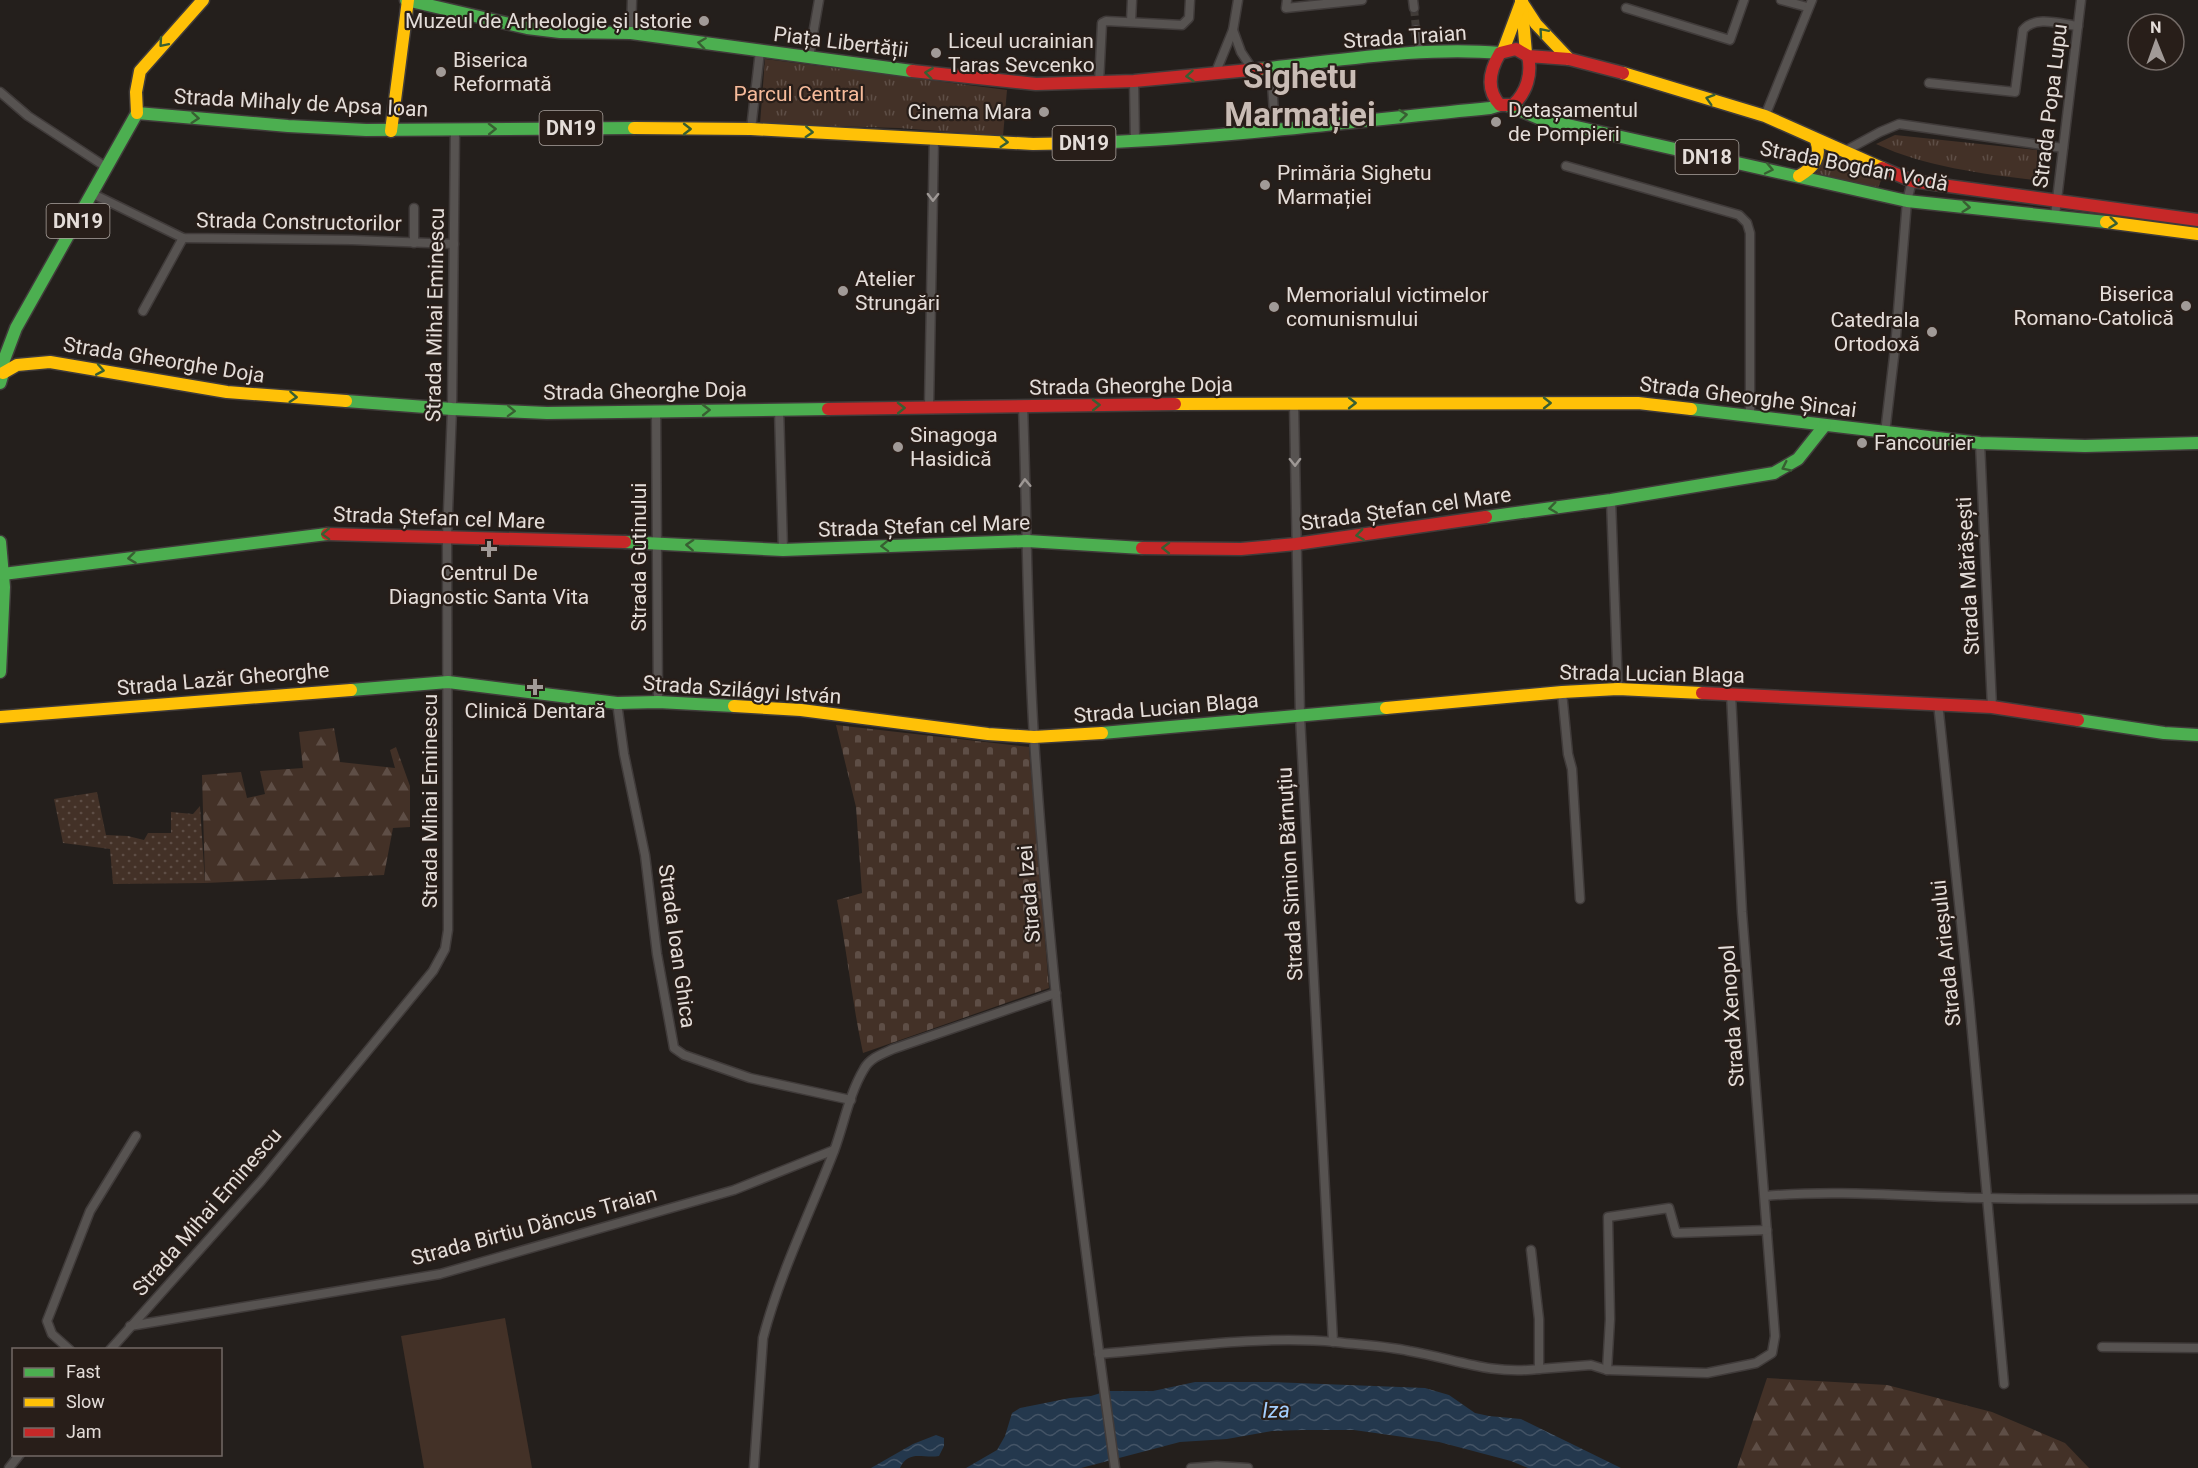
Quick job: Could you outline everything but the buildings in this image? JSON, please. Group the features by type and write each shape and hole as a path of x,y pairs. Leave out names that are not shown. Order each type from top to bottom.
{"main road":[{"path":"137,113 136,82 140,71 203,0"},
{"path":"392,131 408,0 527,28 560,32 631,33 760,51"},
{"path":"1521,1 1530,70 1522,96 1513,105 1504,105 1491,95 1493,66 1501,52 1521,1"},
{"path":"1521,1 1536,24 1569,59"},
{"path":"1501,52 1516,49 1527,55"},
{"name":"Strada Traian","path":"1134,81 1420,53 1467,50 1501,52"},
{"name":"Piața Libertății","path":"760,51 1036,84 1134,81"},
{"name":"DN18","path":"1527,55 1569,59 1766,116"},
{"name":"DN19","path":"751,129 1034,144 1135,141 1504,105"},
{"name":"Strada Bogdan Vodă","path":"1504,105 1541,119 1662,148 1907,201 2198,234"},
{"name":"Strada Mihaly de Apsa Ioan","path":"137,113 288,126 392,131 751,129"},
{"name":"DN19","path":"0,347 16,328 137,113"},
{"name":"Strada Bogdan Vodă","path":"1766,116 1912,181 2198,220"},
{"path":"1799,176 1812,168 1818,158 1819,148 1816,140"},
{"name":"DN19","path":"1,372 16,328"},
{"name":"Strada Gheorghe Doja","path":"1,372 17,365 50,362 227,392 452,409 566,413 1294,404"},
{"name":"Strada Gheorghe Șincai","path":"1294,404 1638,403 1980,443 2085,446 2198,443"},
{"name":"Strada Ștefan cel Mare","path":"2,574 325,534 657,543 783,550 1027,541 1140,548 1241,549 1296,544 1611,500 1774,473 1791,466 1802,457 1825,425"},
{"path":"0,542 2,574 0,672"},
{"name":"Strada Szilágyi István","path":"448,682 617,703 658,702 801,710 988,734 1034,737"},
{"name":"Strada Lazăr Gheorghe","path":"0,717 448,682"},
{"name":"Strada Lucian Blaga","path":"1034,737 1126,732 1562,692 1618,689 1992,707 2156,732 2198,735"}],"street":[{"path":"631,33 632,0"},
{"path":"809,57 819,0"},
{"path":"1131,22 1132,0"},
{"path":"1099,83 1102,23 1106,21 1182,25 1189,18 1190,0"},
{"path":"1215,74 1233,30 1238,0"},
{"path":"1287,0 1286,8 1362,0"},
{"path":"1626,8 1730,40 1744,0"},
{"path":"1766,116 1810,4 1781,0"},
{"name":"Strada Popa Lupu","path":"2055,216 2081,0"},
{"path":"1929,83 2015,92 2023,30 2027,25 2033,22 2043,22 2078,26"},
{"path":"1416,29 1420,53"},
{"path":"1233,30 1241,52 1254,70"},
{"name":"Piața Libertății","path":"751,129 760,51"},
{"path":"1271,68 1275,129"},
{"path":"1134,81 1135,141"},
{"path":"0,92 28,116 106,167"},
{"path":"1844,152 1899,124 2063,148"},
{"name":"Strada Mihai Eminescu","path":"112,1348 261,1181 433,971 445,949 448,930 447,537 452,409 455,130"},
{"path":"929,407 934,138"},
{"path":"1566,166 1739,215 1747,223 1750,233 1750,416"},
{"path":"1886,433 1907,201 1912,181"},
{"name":"Strada Constructorilor","path":"93,194 183,238 454,244"},
{"name":"Strada Constructorilor","path":"414,208 414,243"},
{"name":"Strada Constructorilor","path":"142,311 183,238"},
{"name":"Strada Simion Bărnuțiu","path":"1294,404 1300,716 1333,1342"},
{"name":"Strada Izei","path":"1023,406 1034,737 1056,993 1099,1354 1115,1468"},
{"path":"779,409 783,550"},
{"name":"Strada Gutinului","path":"656,412 658,702"},
{"name":"Strada Mărășești","path":"1980,443 1992,707"},
{"path":"1611,500 1618,689"},
{"path":"1562,692 1568,754 1572,770 1581,899"},
{"name":"Strada Xenopol","path":"1607,1370 1707,1373 1756,1363 1772,1353 1775,1336 1742,912 1731,694"},
{"name":"Strada Ioan Ghica","path":"617,703 624,754 645,855 657,954 674,1048 684,1055 750,1078 851,1100"},
{"name":"Strada Arieșului","path":"1938,704 1969,999 2004,1384"},
{"path":"754,1468 763,1338 775,1295 834,1150 864,1068 876,1056 934,1033 1056,993"},
{"path":"68,1348 52,1334 47,1321 90,1210 136,1136"},
{"name":"Strada Birtiu Dăncus Traian","path":"130,1326 440,1274 734,1190 834,1150"},
{"path":"1765,1196 1819,1193 1987,1198 2198,1199"},
{"path":"1099,1354 1270,1341 1333,1342 1409,1350 1489,1370 1519,1372 1591,1365 1607,1370 1610,1319 1608,1217 1669,1208 1676,1233 1767,1230"},
{"path":"1531,1250 1539,1319 1539,1370"},
{"path":"2102,1347 2198,1348"},
{"path":"9,1468 19,1456"},
{"path":"1191,1468 1217,1466 1248,1468"}],"green space":[{"name":"Parcul Central","path":"765,59 1007,90 1003,136 899,128 760,124"},
{"path":"1895,135 2037,150 2037,163 2044,166 2041,181 1978,173 1937,164 1876,144"},
{"path":"1822,151 1884,173 1878,188 1816,174"},
{"path":"836,725 1029,747 1049,988 863,1053 837,900 862,893 856,807"},
{"path":"334,728 340,762 395,768 390,750 396,747 410,786 410,827 393,828 384,875 205,883 202,775 241,772 247,798 265,794 260,771 303,768 299,732"},
{"path":"97,792 106,835 128,836 144,840 148,833 171,833 171,812 193,814 200,806 205,883 113,884 110,849 63,843 54,799"},
{"path":"505,1318 532,1468 424,1468 401,1336"},
{"path":"1767,1378 1887,1385 1992,1412 2065,1443 2089,1468 1737,1468"}],"water":[{"name":"Iza","path":"1195,1382 1272,1382 1425,1388 1449,1395 1475,1413 1521,1419 1621,1468 1528,1468 1511,1461 1439,1442 1354,1430 1302,1430 1272,1431 1227,1439 1180,1442 1081,1468 966,1468 997,1450 1005,1436 1012,1413 1020,1408 1091,1396 1107,1391 1153,1391"},
{"path":"936,1435 944,1438 944,1446 939,1456 912,1457 900,1468 871,1468 913,1444"}],"tunnel":[{"path":"1414,8 1416,29"}],"traffic: fast":[{"path":"406,0 527,28 560,32 631,33 912,71"},
{"path":"1260,69 1411,53 1441,51 1500,53"},
{"path":"1083,143 1236,134 1490,108 1500,105"},
{"path":"1509,106 1541,119 1907,201 2106,222"},
{"path":"137,113 366,130 634,128"},
{"path":"1,368 16,328 137,113"},
{"path":"0,366 3,373 0,383"},
{"path":"346,401 547,413 828,409"},
{"path":"1691,409 1980,443 2085,446 2198,443"},
{"path":"1486,517 1611,500 1774,473 1798,459 1825,425"},
{"path":"3,574 327,534"},
{"path":"625,542 783,550 1027,541 1142,548"},
{"path":"0,542 4,587 0,672"},
{"path":"351,690 448,682 617,703 658,702 734,706"},
{"path":"1102,733 1386,708"},
{"path":"2078,720 2164,733 2198,735"}],"traffic: slow":[{"path":"137,113 136,92 140,71 203,0"},
{"path":"391,131 408,0"},
{"path":"1503,51 1522,0"},
{"path":"1521,1 1536,24 1569,59"},
{"path":"1522,7 1526,53"},
{"path":"1623,73 1765,116 1882,168"},
{"path":"634,128 751,129 1033,144 1083,143"},
{"path":"1799,176 1809,169 1817,157 1816,140"},
{"path":"2106,222 2198,234"},
{"path":"3,373 17,365 50,362 227,392 346,401"},
{"path":"1175,404 1638,403 1691,409"},
{"path":"1386,708 1618,689 1702,693"},
{"path":"0,717 351,690"},
{"path":"734,706 801,710 988,734 1034,737 1102,733"}],"traffic: jam":[{"path":"1528,56 1529,76 1525,89 1513,105 1500,105 1492,93 1491,86 1492,73 1500,53 1516,49 1528,56 1569,59 1623,73"},
{"path":"912,71 1036,84 1134,81 1260,69"},
{"path":"1882,168 1912,181 2198,220"},
{"path":"828,409 1175,404"},
{"path":"1142,548 1241,549 1296,544 1486,517"},
{"path":"327,534 625,542"},
{"path":"1702,693 1992,707 2078,720"}],"place":[{"name":"Muzeul de Arheologie și Istorie","path":"704,21"},
{"name":"Liceul ucrainian Taras Sevcenko","path":"936,53"},
{"name":"Biserica Reformată","path":"441,72"},
{"name":"Cinema Mara","path":"1044,112"},
{"name":"Detașamentul de Pompieri","path":"1496,122"},
{"name":"Primăria Sighetu Marmației","path":"1265,185"},
{"name":"Atelier Strungări","path":"843,291"},
{"name":"Biserica Romano-Catolică","path":"2186,306"},
{"name":"Memorialul victimelor comunismului","path":"1274,307"},
{"name":"Catedrala Ortodoxă","path":"1932,332"},
{"name":"Fancourier","path":"1862,443"},
{"name":"Sinagoga Hasidică","path":"898,447"},
{"name":"Centrul De Diagnostic Santa Vita","path":"489,549"},
{"name":"Clinică Dentară","path":"535,687"}],"district":[{"name":"Sighetu Marmației","path":"1300,95"}]}
